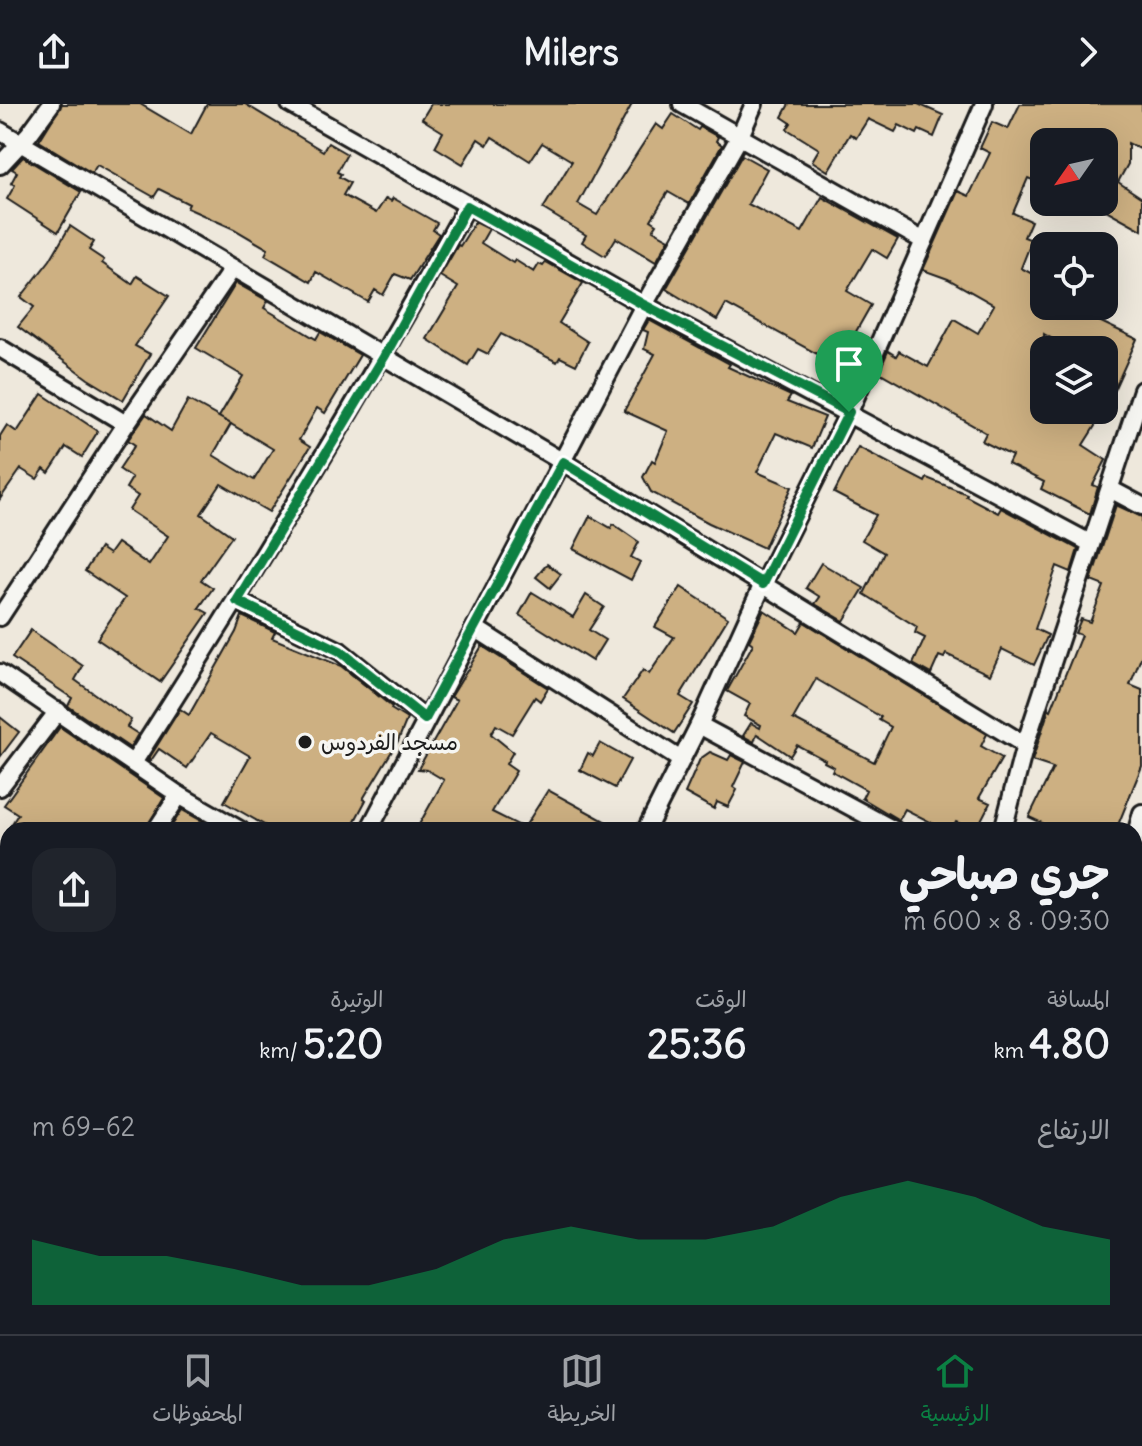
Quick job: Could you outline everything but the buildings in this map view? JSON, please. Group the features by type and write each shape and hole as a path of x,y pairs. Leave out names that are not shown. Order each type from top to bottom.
{"street":[{"path":"0,165 51,104"},
{"path":"290,104 644,305 1090,543"},
{"path":"682,104 924,241"},
{"path":"373,822 644,305 740,136 754,104"},
{"path":"650,822 849,412 984,104"},
{"path":"0,131 563,462 1025,745"},
{"path":"133,763 237,601 384,357 467,206"},
{"path":"0,617 233,268"},
{"path":"0,348 126,424"},
{"path":"1005,822 1025,745 1142,390"},
{"path":"1110,489 1142,506"},
{"path":"237,601 340,651 425,719"},
{"path":"475,628 681,760"},
{"path":"0,673 179,795 226,822"},
{"path":"0,787 58,711"},
{"path":"699,725 879,822"},
{"path":"161,822 179,795"}],"place":[{"name":"مسجد الفردوس","path":"305,742"}],"route":[{"path":"467,206 644,305 849,412 763,584 563,462 425,719 340,651 237,601 384,357 467,206"}]}
